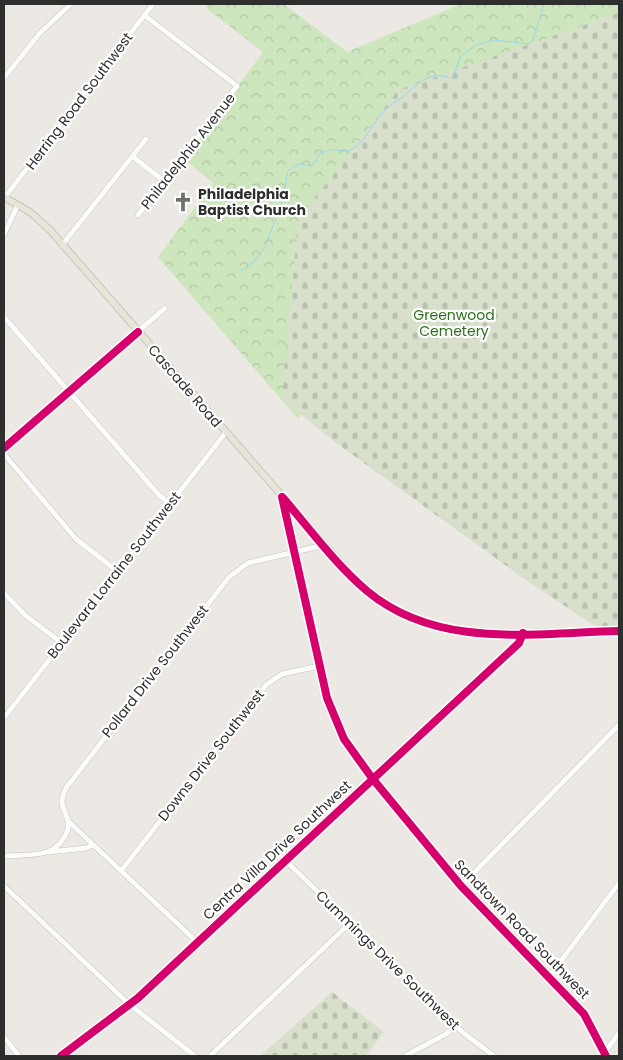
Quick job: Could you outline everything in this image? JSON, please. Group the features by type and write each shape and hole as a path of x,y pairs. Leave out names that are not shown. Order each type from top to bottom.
{"main road":[{"name":"Cascade Road","path":"4,197 18,204 41,221 324,545 367,591 388,606 411,619 462,633 619,631"}],"street":[{"path":"4,78 40,32 70,4"},
{"name":"Herring Road Southwest","path":"4,197 153,4"},
{"name":"Philadelphia Avenue","path":"138,214 237,86 144,15"},
{"path":"62,245 146,139"},
{"path":"133,156 164,181"},
{"path":"4,234 18,204"},
{"path":"4,448 165,308"},
{"path":"4,317 159,495 169,503"},
{"name":"Boulevard Lorraine Southwest","path":"4,718 226,432"},
{"path":"4,454 76,539 117,571"},
{"name":"Sandtown Road Southwest","path":"282,497 327,698 337,726 352,752 460,886 584,1014 604,1055"},
{"name":"Pollard Drive Southwest","path":"68,821 61,804 66,788 229,577 248,563 324,545"},
{"path":"4,593 26,616 62,643"},
{"name":"Centra Villa Drive Southwest","path":"61,1056 129,1004 197,942 520,643 523,633"},
{"name":"Downs Drive Southwest","path":"121,871 266,685 282,674 319,666"},
{"path":"460,886 619,726"},
{"path":"68,821 197,942"},
{"path":"48,852 64,837 68,828 68,821"},
{"path":"4,856 86,848 93,845"},
{"name":"Cummings Drive Southwest","path":"285,860 456,1026 494,1056"},
{"path":"549,976 619,884"},
{"path":"4,886 129,1004 195,1056"},
{"path":"210,1056 350,923"},
{"path":"405,1056 446,1034 456,1026"},
{"path":"604,1055 619,1033"},
{"path":"4,1037 19,1056"}],"green space":[{"path":"209,4 284,4 347,52 461,4 619,4 619,66 405,276 298,419 158,257 213,183 184,159 263,52 206,8"},
{"name":"Greenwood Cemetery","path":"619,13 619,631 603,631 533,585 339,445 282,400 298,221 398,90"},
{"path":"332,992 384,1032 366,1056 260,1056"}],"waterway":[{"path":"241,271 254,262 265,246 282,203 288,170 299,164 312,166 318,155 327,151 348,151 354,148 362,141 384,111 419,83 430,77 443,76 450,78 454,76 460,57 476,45 495,40 528,44 533,40 544,4"}],"cycle path":[{"path":"4,448 138,332"},
{"path":"282,497 327,698 344,739 372,778 461,886 584,1014 606,1056"},
{"path":"283,498 334,558 367,591 395,610 424,622 456,630 488,634 521,635 619,631"},
{"path":"61,1056 138,998 519,643 523,633"}],"place":[{"name":"Philadelphia Baptist Church","path":"183,202"}]}
